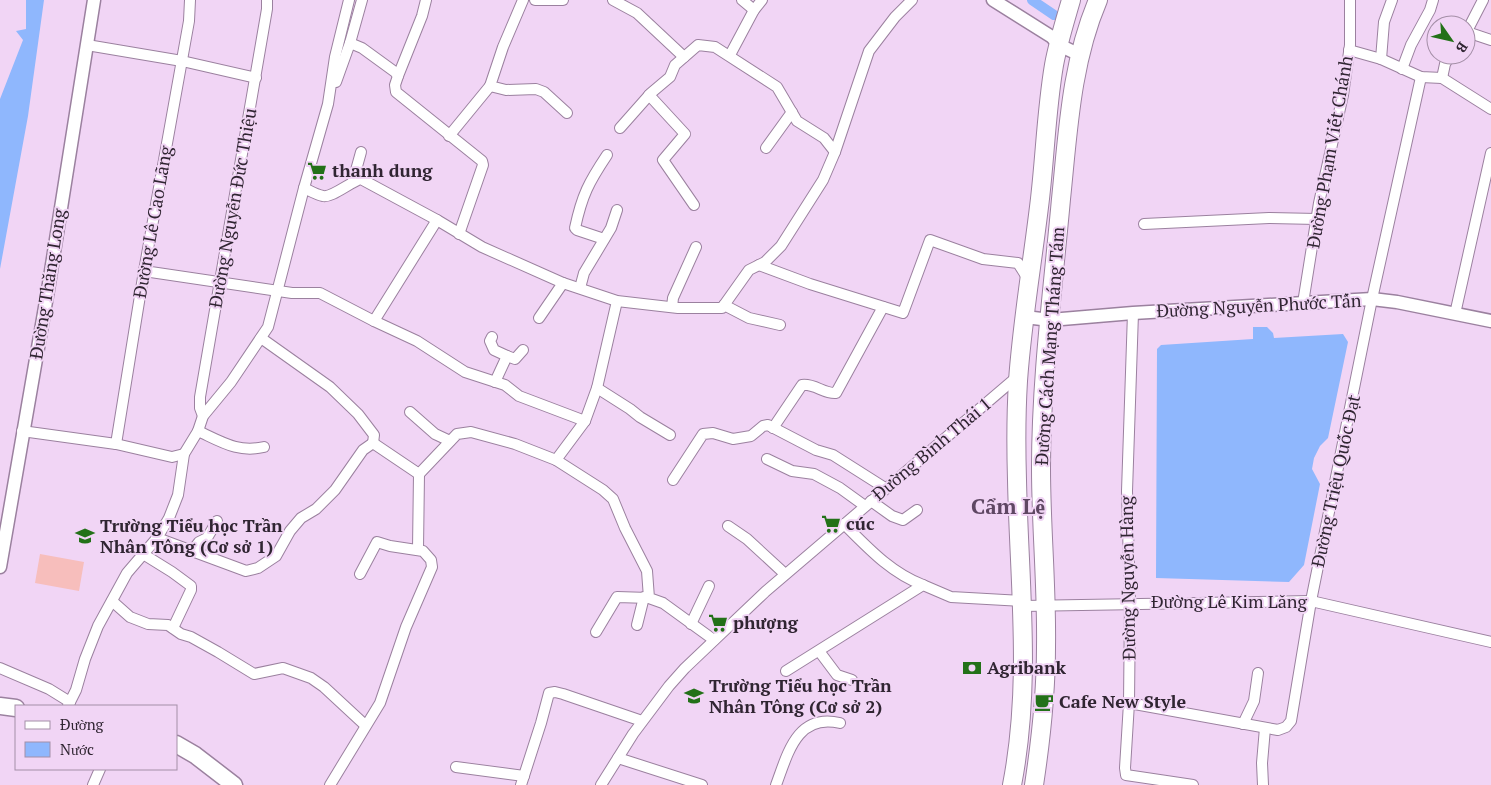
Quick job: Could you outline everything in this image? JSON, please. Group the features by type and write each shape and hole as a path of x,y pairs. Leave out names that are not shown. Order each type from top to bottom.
{"highway":[{"name":"Đường Cách Mạng Tháng Tám","path":"1012,785 1022,710 1024,664 1017,479 1019,375 1051,88 1059,46 1071,0"},
{"name":"Đường Cách Mạng Tháng Tám","path":"1034,785 1041,737 1045,680 1046,606 1041,467 1043,401 1070,112 1080,55 1098,0"}],"main road":[{"path":"178,745 234,785"}],"street":[{"name":"Đường Thăng Long","path":"0,567 22,431 48,290 94,0"},
{"name":"Đường Lê Cao Lãng","path":"116,444 144,271 189,21 190,0"},
{"name":"Đường Nguyễn Đức Thiệu","path":"204,416 200,408 200,397 256,78 267,0"},
{"path":"328,104 335,57 349,0"},
{"path":"0,668 49,689 69,704 98,626 127,573 158,538 169,518 178,495 184,454 198,431 204,416 231,382 261,338 272,317 276,291 304,188 328,104 350,43 362,0"},
{"path":"426,0 422,16 395,85 396,92 449,136 480,158 483,163 460,234"},
{"path":"449,136 490,86 503,47 523,0"},
{"path":"535,0 563,0"},
{"path":"613,0 637,13 684,57"},
{"path":"742,0 754,10"},
{"path":"730,55 754,10 762,0"},
{"path":"723,306 749,270 758,266 781,246 823,180 835,152 869,51 895,17 912,0"},
{"path":"993,0 1052,37 1059,46 1080,55"},
{"name":"Đường Phạm Viết Chánh","path":"1304,303 1317,219 1349,50 1350,0"},
{"path":"1381,59 1384,22 1392,0"},
{"path":"1402,69 1411,45 1430,10 1433,0"},
{"path":"1474,15 1482,0"},
{"path":"1476,35 1491,40"},
{"path":"350,43 362,48 398,76"},
{"path":"88,45 182,61 256,78"},
{"path":"620,128 649,95 670,77 675,65 698,45 715,47 777,87 798,121 824,138 835,152"},
{"path":"1349,50 1381,59 1421,77 1442,78 1491,109"},
{"path":"1442,78 1445,65"},
{"name":"Đường Triệu Quốc Đạt","path":"1129,704 1278,730 1286,727 1291,721 1311,601 1372,300 1421,77"},
{"path":"490,86 506,90 536,89 544,92 567,113"},
{"path":"649,95 685,134 663,160 694,206"},
{"path":"766,148 792,112"},
{"path":"353,181 362,152"},
{"path":"1455,314 1491,153"},
{"path":"604,239 576,228 585,190 607,155"},
{"path":"304,188 324,197 330,196 353,181 361,179 482,247 563,283 617,301 672,307 723,306 749,318 780,325"},
{"path":"580,288 584,274 611,228 617,210"},
{"path":"1144,224 1262,218 1317,219"},
{"path":"374,321 437,220"},
{"path":"758,266 903,314 930,240 983,259 1018,263 1029,280"},
{"path":"672,307 673,298 696,247"},
{"path":"144,271 276,291 320,293 417,341 465,372 505,385 519,396 585,421"},
{"path":"539,318 563,283"},
{"name":"Đường Nguyễn Phước Tấn","path":"1025,317 1050,320 1133,313 1372,300 1397,302 1491,321"},
{"path":"556,460 585,421 597,388 617,301"},
{"path":"773,428 802,384 836,393 883,307"},
{"name":"Đường Nguyễn Hàng","path":"1133,313 1127,491 1130,603 1129,704 1125,746 1126,775 1192,785"},
{"path":"492,337 490,341 494,350 506,356 515,359 523,350"},
{"path":"158,538 246,571 258,568 276,556 290,531 300,518 316,508 335,490 363,450 373,443 374,435 358,414 330,387 261,338"},
{"path":"495,382 506,356"},
{"name":"Đường Bình Thái 1","path":"601,785 642,721 673,681 714,640 785,574 1019,375"},
{"path":"597,388 650,424 670,435"},
{"path":"410,412 435,434 450,441"},
{"path":"673,480 700,437 705,433 713,432 733,439 751,436 763,426 768,425 816,450 833,456 885,488"},
{"path":"22,431 116,444 172,457 184,454"},
{"path":"198,431 235,448 247,450 264,448"},
{"path":"418,549 419,474 457,434 472,432 515,444 556,460 614,499 625,528 647,571 647,598 637,625"},
{"path":"373,443 419,474"},
{"path":"767,459 792,471 814,474 903,520 916,510"},
{"path":"192,551 199,542 208,538 217,521"},
{"name":"Đường Lê Kim Lăng","path":"844,524 884,562 902,575 951,597 1046,606 1311,601 1491,640"},
{"path":"728,526 747,539 785,574"},
{"path":"330,785 380,703 406,627 432,567 431,560 424,551 418,549 390,546 377,542 360,574"},
{"path":"143,554 191,586 192,590 173,628"},
{"path":"786,671 924,585"},
{"path":"691,624 710,586"},
{"path":"596,632 617,597 647,598 663,603 714,640"},
{"path":"112,601 130,616 148,624 168,625 254,674 283,668 312,678 365,725"},
{"path":"819,650 837,675 852,680"},
{"path":"1243,724 1254,701 1258,673"},
{"path":"456,767 523,780 549,693 563,694 642,721"},
{"path":"776,785 783,765 801,730 820,722 831,721 840,723"},
{"path":"1263,785 1262,763 1265,728"},
{"path":"618,758 702,785"},
{"path":"93,785 100,770"}],"shaded area":[{"path":"40,554 84,562 79,591 35,583"}],"water":[{"path":"26,0 44,0 28,116 0,269 0,99 23,40 16,31 26,29"},
{"path":"1253,327 1267,327 1273,333 1274,338 1343,334 1348,342 1328,438 1320,446 1314,458 1312,469 1320,484 1304,565 1289,582 1156,578 1157,349 1161,345 1253,339"}],"waterway":[{"path":"1032,0 1054,15"}],"place":[{"name":"thanh dung","path":"317,171"},
{"name":"cúc","path":"831,524"},
{"name":"Trường Tiểu học Trần Nhân Tông (Cơ sở 1)","path":"85,536"},
{"name":"phượng","path":"718,623"},
{"name":"Agribank","path":"972,668"},
{"name":"Trường Tiểu học Trần Nhân Tông (Cơ sở 2)","path":"694,696"},
{"name":"Cafe New Style","path":"1044,702"}],"district":[{"name":"Cẩm Lệ","path":"1008,506"}]}
